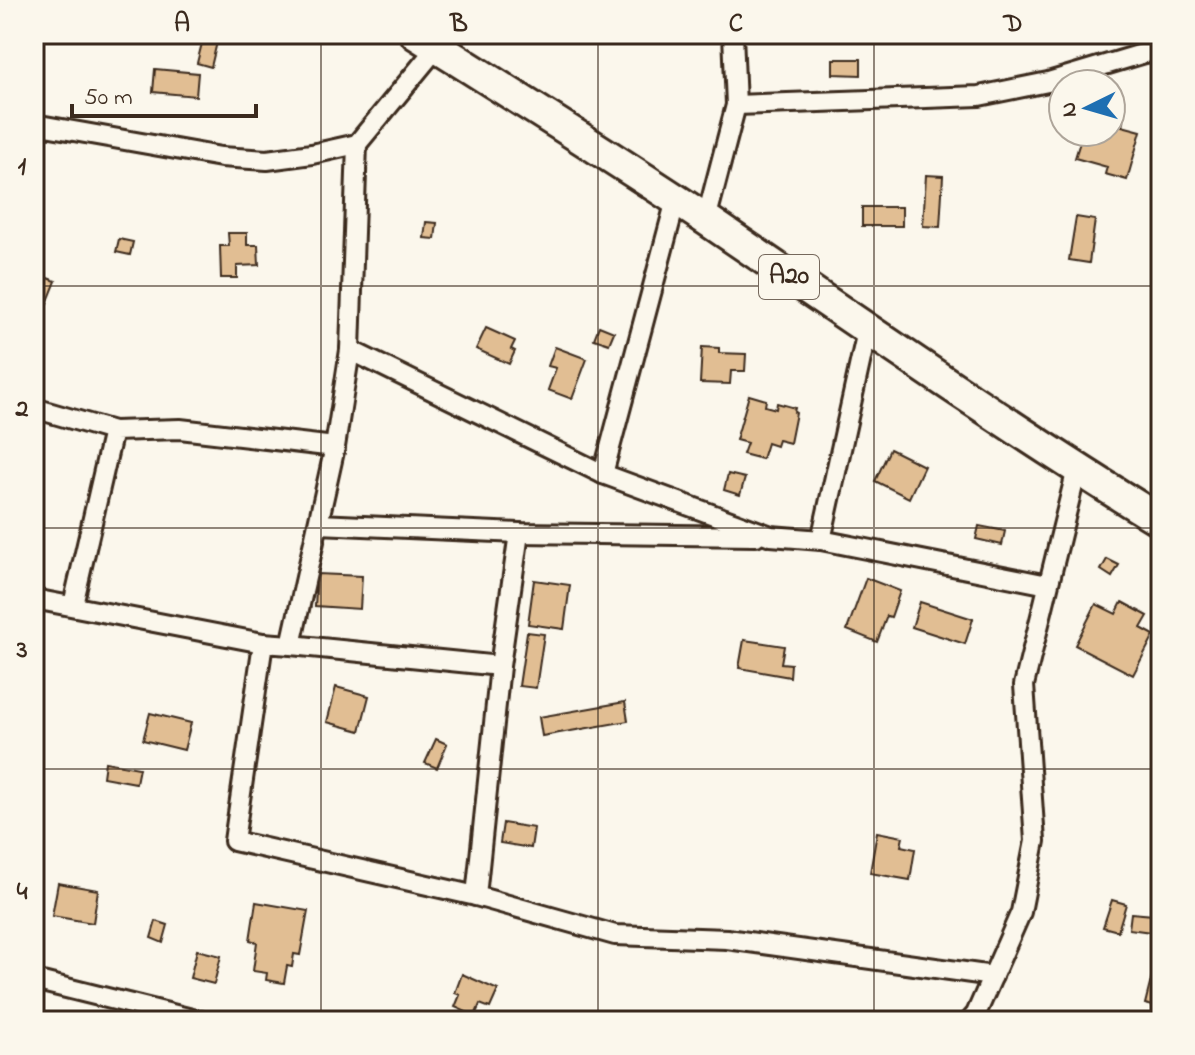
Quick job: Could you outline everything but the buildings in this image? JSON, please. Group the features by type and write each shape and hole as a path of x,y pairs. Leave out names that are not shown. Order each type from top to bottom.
{"main road":[{"name":"A20","path":"426,40 676,200 867,331 1161,521"}],"street":[{"path":"706,220 736,105 733,34"},
{"path":"291,645 335,447 350,350 357,144 426,40"},
{"path":"736,105 979,96 1048,82 1161,51"},
{"path":"34,124 221,157 267,160 357,144"},
{"path":"603,474 676,200"},
{"path":"821,540 867,331"},
{"path":"350,350 603,474 771,536"},
{"path":"34,408 113,431 180,429 335,447"},
{"path":"73,605 113,431"},
{"path":"970,1021 976,1014 1021,912 1035,841 1024,685 1077,469"},
{"path":"319,524 519,533 771,536 821,540 1048,585"},
{"path":"476,896 500,666 519,533"},
{"path":"34,599 263,643 500,666"},
{"path":"263,643 234,841 476,896 615,935 727,939 993,976"},
{"path":"34,980 200,1021"}]}
